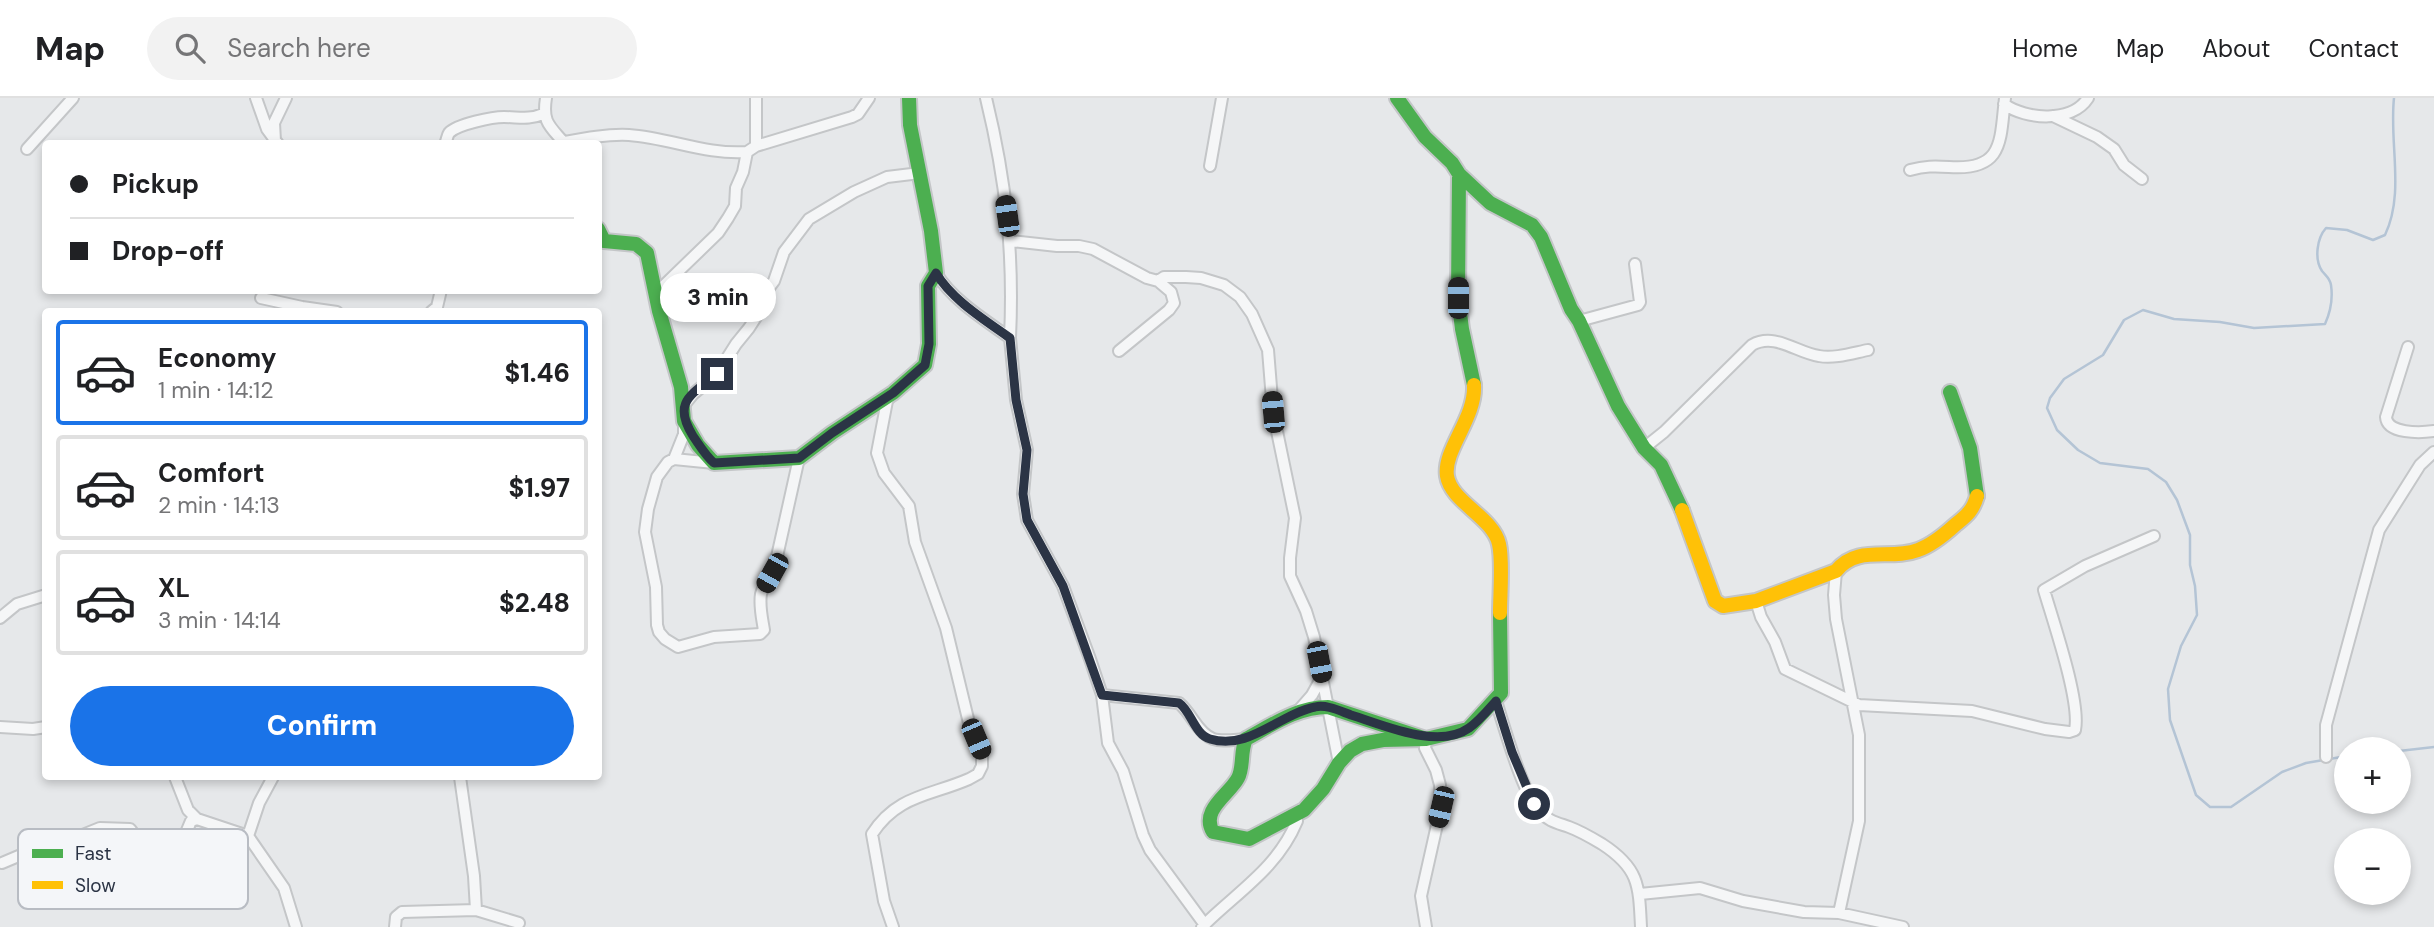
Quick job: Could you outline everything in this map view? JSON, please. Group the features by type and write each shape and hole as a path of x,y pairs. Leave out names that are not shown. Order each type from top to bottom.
{"street":[{"path":"27,149 73,98"},
{"path":"256,98 267,129 274,140"},
{"path":"276,140 274,123 286,98"},
{"path":"546,98 544,114 547,123 562,140"},
{"path":"654,295 719,233 735,206 736,188 752,149 756,98"},
{"path":"577,140 598,135 631,135 707,152 752,149 852,117 858,114 869,98"},
{"path":"909,98 910,125 931,231 936,273 941,282 1010,338"},
{"path":"986,98 997,143 1011,241 1010,338 1016,400 1027,450 1023,494 1027,520 1063,586 1102,695 1108,743 1123,771 1143,835 1150,850 1203,926 1259,876 1288,843 1297,821"},
{"path":"1210,166 1222,98"},
{"path":"1397,98 1426,137 1459,174 1490,202 1532,225 1541,237 1565,298 1618,406 1644,448 1661,465 1676,493 1715,601 1723,606 1756,601 1836,571 1845,560 1859,556 1917,551 1937,540 1972,512 1977,497 1970,448 1950,392"},
{"path":"2004,101 2013,110 2053,116 2084,105 2088,98"},
{"path":"1910,170 1929,164 1973,166 1990,160 2000,144 2004,101"},
{"path":"446,140 449,133 458,128 484,120 503,117 531,119 544,114"},
{"path":"2053,116 2097,137 2114,149 2123,164 2143,179"},
{"path":"684,405 717,374 749,328 762,307 765,293 774,281 784,252 810,219 854,192 887,177 920,173"},
{"path":"1246,739 1239,777 1212,809 1210,827 1213,832 1249,839 1304,810 1324,789 1339,763 1350,751 1362,744 1383,740 1426,739 1468,729 1501,693 1499,543 1479,513 1452,488 1446,474 1447,463 1468,423 1474,399 1474,375 1464,341 1458,298 1459,174"},
{"path":"602,237 610,243 628,242 641,246 647,252 654,295 671,349 684,405 684,434 674,459 662,467 657,477 645,532 656,587 659,632 665,639 683,648 714,637 760,634 764,630 760,606 762,592 776,561 799,458"},
{"path":"1011,241 1093,249 1147,278 1158,281 1171,292 1174,303 1170,310 1119,351"},
{"path":"1578,321 1638,305 1640,302 1634,264"},
{"path":"674,459 714,463 799,458 893,393 925,365 929,344 928,286 936,273"},
{"path":"1158,281 1164,277 1186,277 1201,278 1224,285 1240,297 1252,314 1268,349 1273,412 1295,518 1290,576 1310,624 1339,763"},
{"path":"261,298 309,308"},
{"path":"1644,448 1759,341 1769,340 1816,356 1868,350"},
{"path":"2408,347 2386,422 2388,426 2407,431 2434,431"},
{"path":"893,393 887,401 877,453 878,461 909,506 915,542 946,628 969,723 982,755 982,766 978,774 944,790 898,805 879,823 872,834 884,901 893,927"},
{"path":"684,420 706,457 714,463"},
{"path":"2326,757 2326,725 2329,712 2379,530 2420,465 2434,452"},
{"path":"1756,601 1785,669 1859,705 1972,711 2045,729 2069,732 2075,730 2077,722 2045,590 2085,566 2154,536"},
{"path":"1836,571 1833,595 1836,619 1859,735 1859,821 1839,913"},
{"path":"0,618 17,604 42,596"},
{"path":"1296,714 1312,695 1322,677"},
{"path":"1102,695 1179,703 1209,739 1246,739 1317,706 1328,707 1426,739"},
{"path":"1496,701 1512,752 1534,804 1540,813 1556,824 1587,836 1619,855 1632,870 1640,894 1642,927"},
{"path":"0,727 42,727"},
{"path":"1426,739 1425,748 1440,785 1441,807 1421,896 1426,927"},
{"path":"176,780 188,810 197,819 227,829"},
{"path":"271,780 259,803 248,836 284,888 296,927"},
{"path":"460,780 476,910"},
{"path":"186,829 191,821 197,819"},
{"path":"98,829 130,829"},
{"path":"2,863 18,856"},
{"path":"1640,894 1700,888 1743,901 1804,912 1839,913 1903,927"},
{"path":"395,927 396,917 402,912 476,910 519,923"}],"waterway":[{"path":"2334,758 2306,763 2282,772 2231,807 2210,807 2196,795 2170,720 2168,689 2181,646 2197,615 2190,565 2190,535 2177,500 2166,482 2148,469 2100,463 2078,450 2057,430 2047,408 2050,398 2064,379 2103,355 2124,320 2143,310 2174,319 2220,322 2254,328 2325,324 2332,295 2330,281 2318,261 2320,237 2323,232 2326,228 2347,230 2373,240 2385,235 2391,219 2395,185 2394,98"},
{"path":"2411,750 2434,747"}],"traffic: fast":[{"path":"602,237 604,241 636,244 647,253 659,311 681,387 684,421 698,445 714,463 799,458 893,393 925,365 929,344 928,286 936,273 931,231 910,125 909,98"},
{"path":"1397,98 1425,137 1452,163 1459,174 1490,203 1532,225 1541,237 1571,309 1618,406 1644,448 1661,465 1682,510"},
{"path":"1459,174 1458,297 1474,385"},
{"path":"1950,392 1970,448 1977,496"},
{"path":"1426,739 1328,707 1306,710 1285,718 1246,739 1238,778 1217,803 1210,817 1213,832 1249,839 1304,810 1323,789 1339,763 1350,751 1362,744 1383,740 1426,739 1468,729 1501,693 1500,613"}],"traffic: slow":[{"path":"1474,385 1470,409 1450,455 1447,476 1456,494 1489,526 1499,544 1500,613"},
{"path":"1682,510 1715,601 1723,606 1756,601 1836,571 1845,563 1864,555 1907,553 1923,548 1966,516 1977,496"}],"route":[{"path":"717,374 684,405 684,420 706,457 714,463 799,458 893,393 925,365 929,344 928,286 936,273 941,282 1010,338 1016,400 1028,460 1023,494 1027,520 1063,586 1102,695 1179,703 1203,735 1209,739 1230,740 1246,739 1317,706 1328,707 1426,739 1468,729 1496,701 1512,752 1534,804"}]}
